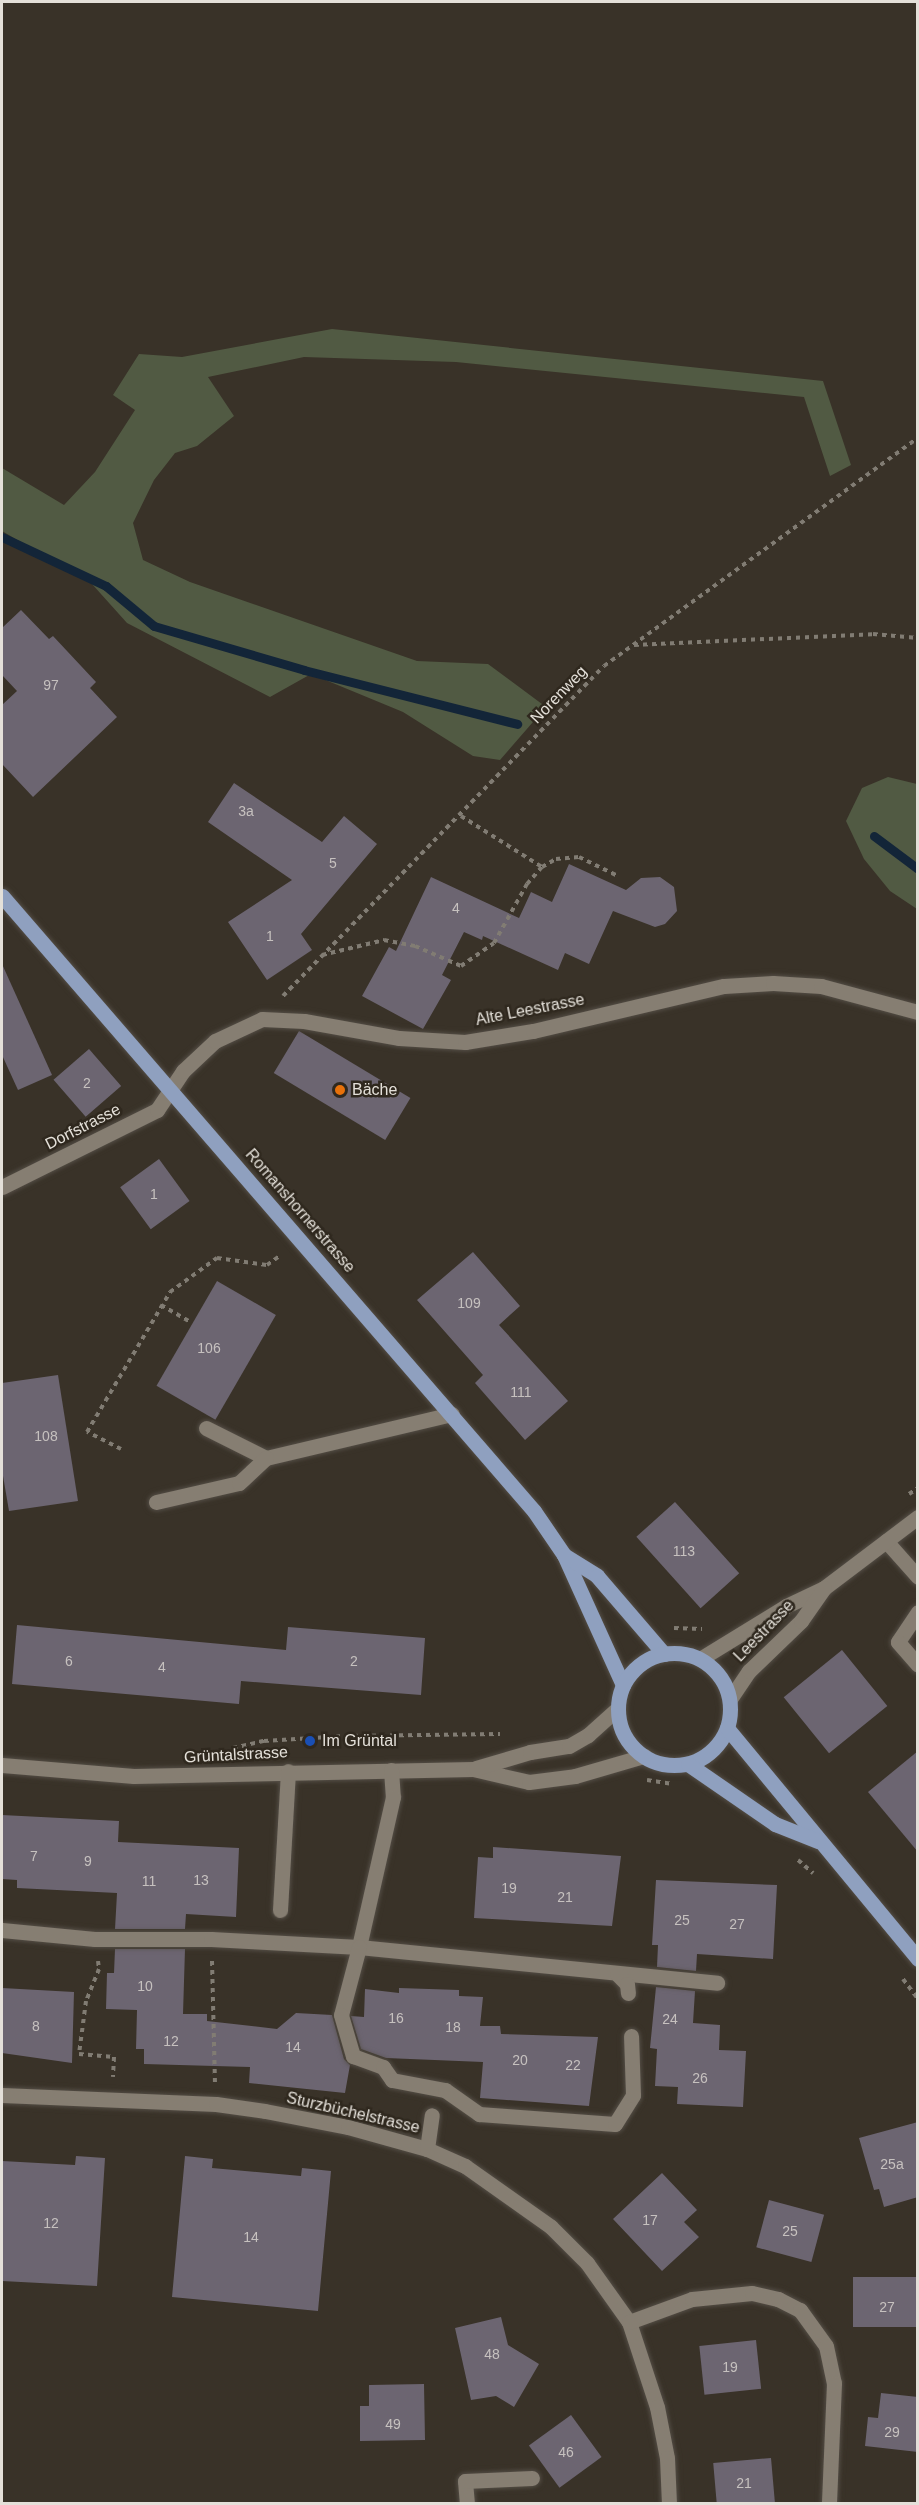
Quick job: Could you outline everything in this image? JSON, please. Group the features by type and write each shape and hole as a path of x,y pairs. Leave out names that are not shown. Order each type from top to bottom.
{"main road":[{"name":"Romanshornerstrasse","path":"2,896 173,1090 534,1510 564,1555 623,1685"},
{"name":"Romanshornerstrasse","path":"564,1555 597,1576 664,1654"},
{"path":"664,1654 700,1659 720,1676 730,1699 728,1728 712,1751 688,1764 673,1766 644,1756 624,1736 618,1708 623,1685 648,1659 664,1654"},
{"path":"728,1728 765,1777 795,1806 818,1841 873,1902 918,1959"},
{"path":"688,1764 775,1824 818,1841"}],"street":[{"name":"Alte Leestrasse","path":"173,1090 183,1071 215,1041 262,1019 304,1021 399,1038 465,1042 533,1031 724,986 773,983 821,986 918,1012"},
{"name":"Dorfstrasse","path":"2,1187 157,1110 173,1090"},
{"path":"156,1502 239,1483 266,1458 452,1414"},
{"path":"206,1428 266,1458"},
{"name":"Leestrasse","path":"700,1659 770,1615 824,1588 918,1517"},
{"path":"886,1541 918,1577"},
{"name":"Leestrasse","path":"730,1699 749,1671 801,1622 824,1588"},
{"path":"918,1612 898,1642 918,1665"},
{"name":"Grüntalstrasse","path":"473,1769 530,1752 569,1746 588,1735 618,1708"},
{"name":"Grüntalstrasse","path":"2,1765 134,1776 288,1771 473,1769 529,1782 557,1780 644,1756"},
{"path":"391,1770 393,1797 359,1947 341,2014 353,2056 383,2067 392,2080 445,2090 479,2115 615,2124 633,2095 631,2036"},
{"path":"280,1910 288,1771"},
{"path":"2,1930 95,1939 211,1939 359,1947 717,1983"},
{"path":"617,1974 627,1984 628,1993"},
{"name":"Sturzbüchelstrasse","path":"2,2095 216,2104 348,2127 427,2149 465,2166 551,2227 587,2263 629,2322 657,2407 667,2458 669,2504"},
{"path":"427,2149 432,2115"},
{"path":"629,2322 692,2299 752,2294 778,2299 800,2310 826,2346 834,2383 830,2504"},
{"path":"467,2504 465,2481 532,2478"}],"path":[{"name":"Norenweg","path":"262,1019 432,840 461,816 604,666 918,438"},
{"path":"632,645 873,634 918,638"},
{"path":"461,816 542,867"},
{"path":"321,956 384,940 415,946 460,966 494,943 527,884 542,867 556,859 579,857 618,876"},
{"path":"121,1449 87,1432 170,1292 217,1258 267,1265 282,1255"},
{"path":"161,1305 189,1321"},
{"path":"899,1502 918,1488"},
{"path":"667,1623 677,1629 710,1627"},
{"path":"222,1750 264,1741 345,1736 510,1733"},
{"path":"635,1778 683,1784"},
{"path":"789,1853 815,1875"},
{"path":"95,1939 99,1969 86,2001 79,2054 114,2057 111,2099"},
{"path":"211,1939 216,2104"},
{"path":"898,1972 918,1999"}],"green space":[{"path":"332,329 823,381 851,465 830,476 804,397 456,362 304,357 208,377 234,416 197,446 175,453 154,480 133,523 143,560 190,582 417,661 488,664 546,707 500,760 473,756 403,712 311,674 270,697 127,623 92,584 2,531 2,468 64,505 95,472 135,410 113,395 139,354 182,357"},
{"path":"888,777 917,784 917,909 890,891 864,859 846,821 862,788"}],"building":[{"path":"21,610 49,639 53,636 96,682 90,688 117,717 33,797 2,764 2,705 17,691 2,675 2,628"},
{"path":"234,783 322,842 344,816 377,844 301,934 312,950 267,980 228,922 292,880 208,822"},
{"path":"569,864 626,890 641,878 660,877 674,887 677,911 665,924 655,927 613,911 589,964 565,953 558,970 483,936 482,940 464,932 442,975 451,980 423,1029 362,996 389,947 396,951 431,877 519,918 531,892 552,902"},
{"path":"2,964 52,1075 18,1090 2,1055"},
{"path":"299,1031 410,1098 385,1140 274,1073"},
{"path":"89,1049 121,1086 86,1117 54,1080"},
{"path":"159,1159 190,1201 151,1229 120,1187"},
{"path":"473,1252 520,1306 499,1325 568,1401 525,1440 475,1383 483,1375 417,1300"},
{"path":"217,1281 276,1315 215,1420 156,1386"},
{"path":"58,1375 78,1501 9,1511 2,1470 2,1383"},
{"path":"675,1502 739,1573 701,1608 636,1537"},
{"path":"17,1625 286,1650 288,1627 425,1638 421,1695 241,1681 239,1704 12,1684"},
{"path":"842,1650 887,1706 829,1753 784,1697"},
{"path":"918,1751 918,1852 868,1792"},
{"path":"2,1815 119,1821 118,1842 239,1848 236,1917 186,1914 185,1929 115,1929 117,1893 17,1888 17,1880 2,1879"},
{"path":"493,1847 621,1856 612,1926 474,1918 478,1857 493,1858"},
{"path":"656,1880 777,1885 773,1959 697,1954 696,1971 657,1967 658,1945 652,1945"},
{"path":"115,1949 185,1949 183,2014 207,2014 207,2021 277,2029 296,2013 332,2015 344,2059 350,2065 345,2093 249,2083 250,2067 144,2064 144,2049 136,2049 137,2010 106,2009 107,1973 114,1973"},
{"path":"656,1987 695,1991 693,2023 720,2025 719,2050 746,2051 743,2107 677,2104 678,2087 655,2086 657,2049 650,2048"},
{"path":"2,1988 74,1992 72,2063 2,2053"},
{"path":"399,1988 459,1990 459,1996 483,1997 480,2026 500,2026 501,2034 598,2037 589,2106 480,2098 483,2062 386,2058 361,2049 351,2016 364,2017 365,1989 399,1993"},
{"path":"918,2122 918,2197 884,2207 879,2189 874,2190 859,2138"},
{"path":"76,2156 105,2158 97,2286 2,2281 2,2161 75,2165"},
{"path":"185,2156 213,2159 212,2168 301,2176 302,2168 331,2171 318,2311 172,2297"},
{"path":"662,2173 697,2210 684,2222 699,2237 662,2271 613,2219"},
{"path":"769,2200 824,2215 811,2262 756,2247"},
{"path":"853,2277 918,2277 918,2327 853,2327"},
{"path":"501,2317 508,2345 539,2364 514,2407 496,2396 471,2400 455,2328"},
{"path":"756,2340 761,2389 704,2395 699,2346"},
{"path":"424,2384 425,2440 360,2441 360,2406 369,2406 369,2385"},
{"path":"881,2393 918,2397 918,2452 865,2446 868,2417 878,2418"},
{"path":"571,2415 602,2457 559,2488 529,2446"},
{"path":"771,2458 775,2504 717,2504 713,2463"}],"waterway":[{"path":"2,537 106,586 154,626 304,670 517,724"},
{"path":"874,836 918,869"}],"place":[{"name":"Bäche","path":"340,1090"},
{"name":"Im Grüntal","path":"310,1741"}]}
